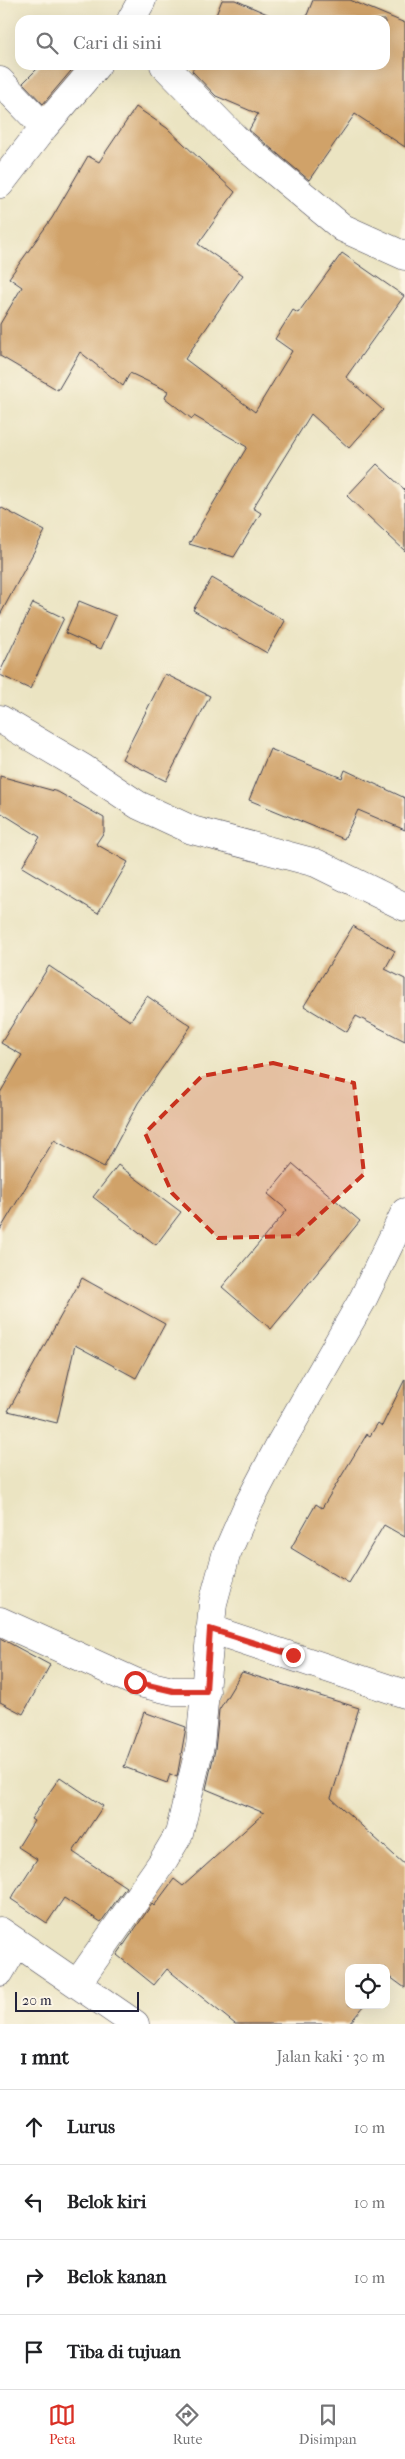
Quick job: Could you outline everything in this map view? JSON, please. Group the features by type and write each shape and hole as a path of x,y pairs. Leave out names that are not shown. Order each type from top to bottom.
{"street":[{"path":"133,15 142,0"},
{"path":"0,184 44,127 93,70"},
{"path":"169,70 239,142 343,228 405,256"},
{"path":"0,81 44,127"},
{"path":"0,719 83,768 138,805 192,830 316,863 405,907"},
{"path":"76,1984 163,1861 179,1834 200,1746 213,1603 226,1555 247,1507 280,1444 363,1299 405,1212"},
{"path":"0,1621 135,1682 173,1691 206,1691"},
{"path":"210,1629 405,1694"},
{"path":"0,1972 9,1937 135,2024"}],"highlighted area":[{"path":"273,1063 354,1083 364,1174 296,1236 218,1238 172,1193 145,1133 202,1076"}],"building":[{"path":"222,0 235,0 270,15 216,15"},
{"path":"313,0 350,0 386,15 307,15"},
{"path":"390,17 405,23 405,147 355,114 309,180 249,130 258,114 216,96 192,71 390,70"},
{"path":"36,70 72,70 43,104 23,83"},
{"path":"136,107 167,128 235,192 198,244 243,275 185,359 255,412 292,351 275,339 293,310 298,313 342,253 404,296 346,377 383,410 349,448 311,414 253,508 261,513 234,557 189,544 247,447 194,416 192,419 165,398 168,391 130,373 123,386 80,352 58,390 0,356 0,324 22,287 9,278 52,218 88,156 99,162"},
{"path":"377,464 405,490 405,551 347,496"},
{"path":"0,507 45,531 0,615"},
{"path":"212,578 285,621 267,653 193,610"},
{"path":"79,601 116,616 101,649 65,633"},
{"path":"33,603 64,618 30,689 0,675 0,672"},
{"path":"165,674 210,696 166,781 122,759"},
{"path":"270,749 342,778 345,770 405,798 405,830 358,810 344,839 249,800"},
{"path":"0,776 58,792 104,818 104,832 96,844 128,862 98,913 22,867 40,837 0,812"},
{"path":"353,926 395,951 385,969 405,979 405,1041 356,1016 347,1032 304,1006"},
{"path":"49,966 130,1021 147,996 191,1026 138,1103 104,1167 54,1140 0,1230 0,1093 22,1055 1,1043"},
{"path":"293,1164 360,1221 271,1329 222,1287 287,1210 268,1194"},
{"path":"118,1165 181,1212 156,1245 93,1197"},
{"path":"82,1278 165,1324 136,1378 75,1345 57,1423 8,1411"},
{"path":"405,1379 405,1537 384,1525 349,1583 291,1548 316,1504 322,1508 367,1434 370,1436 378,1423 382,1426"},
{"path":"0,1638 50,1665 23,1714 0,1702"},
{"path":"242,1672 359,1708 331,1798 405,1865 405,1988 390,1977 390,1964 345,1964 345,2009 362,2009 349,2024 235,2024 167,1969 154,1985 117,1955 152,1904 154,1906 174,1879 183,1886 264,1813 206,1789 215,1750 219,1710"},
{"path":"144,1712 186,1727 177,1777 170,1774 167,1783 124,1767"},
{"path":"60,1777 103,1806 73,1852 126,1887 101,1922 64,1898 47,1923 11,1899 37,1859 18,1847 34,1821 31,1819"}],"route":[{"path":"135,1682 173,1691 206,1691 210,1629 293,1655"}]}
